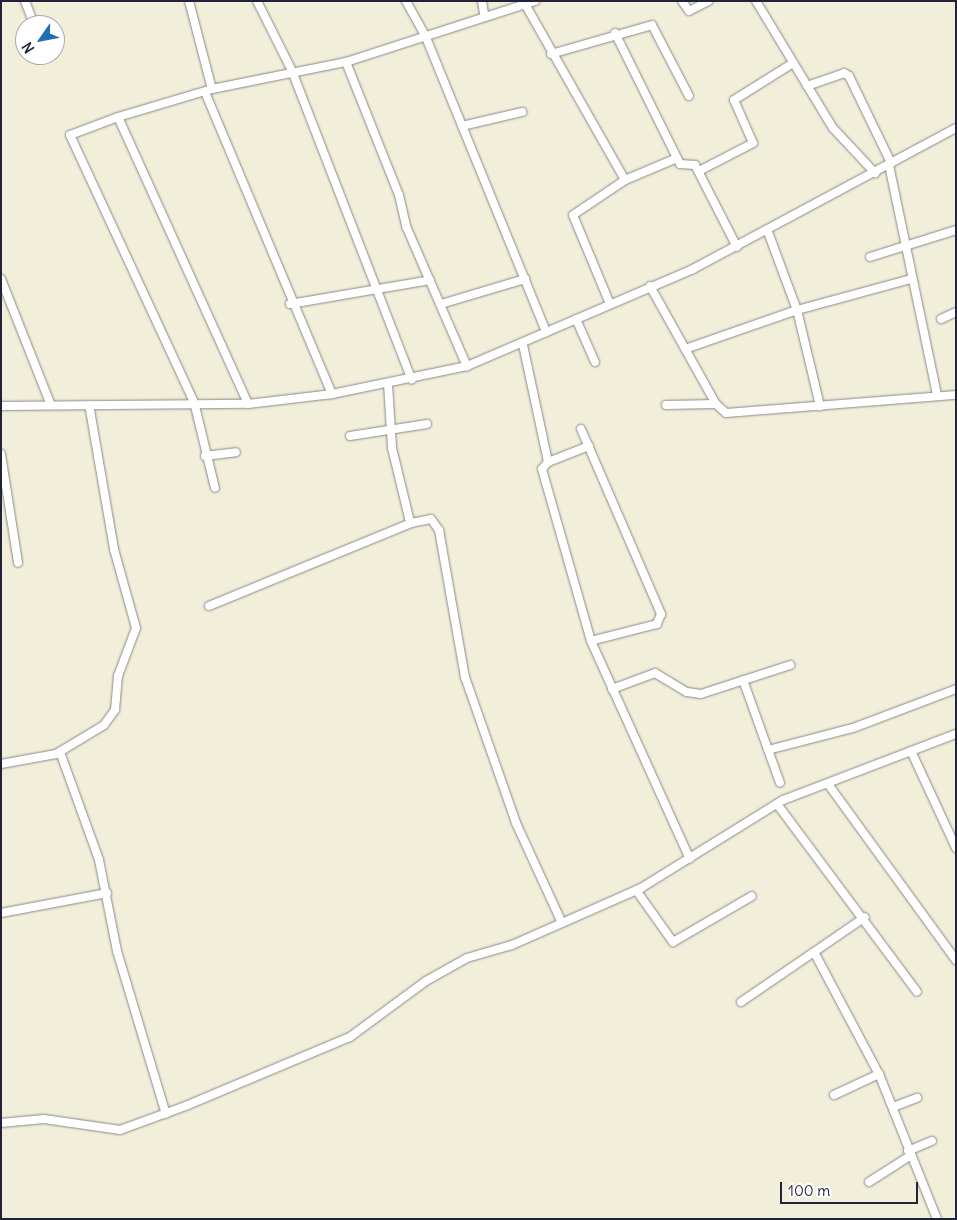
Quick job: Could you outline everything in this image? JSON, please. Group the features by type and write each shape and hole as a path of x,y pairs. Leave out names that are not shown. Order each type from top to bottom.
{"street":[{"path":"25,1 30,15"},
{"path":"189,1 208,91 290,304 332,394"},
{"path":"256,1 292,71 374,290 412,380"},
{"path":"406,1 424,35 546,332"},
{"path":"482,1 484,14"},
{"path":"215,488 205,456 196,406 70,135 118,117 208,91 292,71 346,62 484,14 535,1"},
{"path":"682,1 689,11 709,1"},
{"path":"756,1 833,128 875,173"},
{"path":"526,4 551,54 625,180"},
{"path":"551,54 615,33 652,25 689,96"},
{"path":"615,33 677,158 683,166 695,165 737,247"},
{"path":"346,62 430,280 467,366"},
{"path":"699,171 753,142 734,100 793,63"},
{"path":"807,86 844,73 849,76 890,164 911,279 937,394"},
{"path":"462,126 522,112"},
{"path":"118,117 248,404"},
{"path":"1,406 196,406 248,404 332,394 412,380 467,366 523,345 546,332 768,232 956,128"},
{"path":"610,304 573,215 625,180 677,158"},
{"path":"870,257 956,230"},
{"path":"768,232 796,310 820,406"},
{"path":"1,279 51,405"},
{"path":"441,304 525,279"},
{"path":"684,349 796,310 911,279"},
{"path":"290,304 430,280"},
{"path":"650,286 716,404 726,413 937,394 956,395"},
{"path":"941,319 956,312"},
{"path":"576,319 595,362"},
{"path":"523,345 548,462"},
{"path":"388,384 390,430 411,522"},
{"path":"666,405 716,404"},
{"path":"1,764 60,752 96,732 112,717 118,676 137,620 114,550 90,406"},
{"path":"350,436 427,424"},
{"path":"581,429 661,620 592,642"},
{"path":"589,446 548,462 542,468 592,642 690,859"},
{"path":"205,456 236,452"},
{"path":"1,454 18,563"},
{"path":"209,606 411,522 431,519 436,524 465,677 516,823 561,921"},
{"path":"612,689 655,673 693,694 790,665"},
{"path":"744,680 780,783"},
{"path":"768,750 853,728 956,689"},
{"path":"1,1123 44,1119 120,1130 166,1114 350,1037 449,967 512,945 561,921 636,890 690,859 777,804 956,734"},
{"path":"911,751 956,848"},
{"path":"60,752 107,893 117,951 166,1114"},
{"path":"828,784 956,960"},
{"path":"777,804 865,917 917,992"},
{"path":"636,890 673,942 752,896"},
{"path":"1,914 107,893"},
{"path":"742,1002 865,917"},
{"path":"814,952 879,1074 893,1107 909,1154 937,1219"},
{"path":"834,1095 879,1074"},
{"path":"893,1107 918,1098"},
{"path":"869,1182 932,1140"}]}
